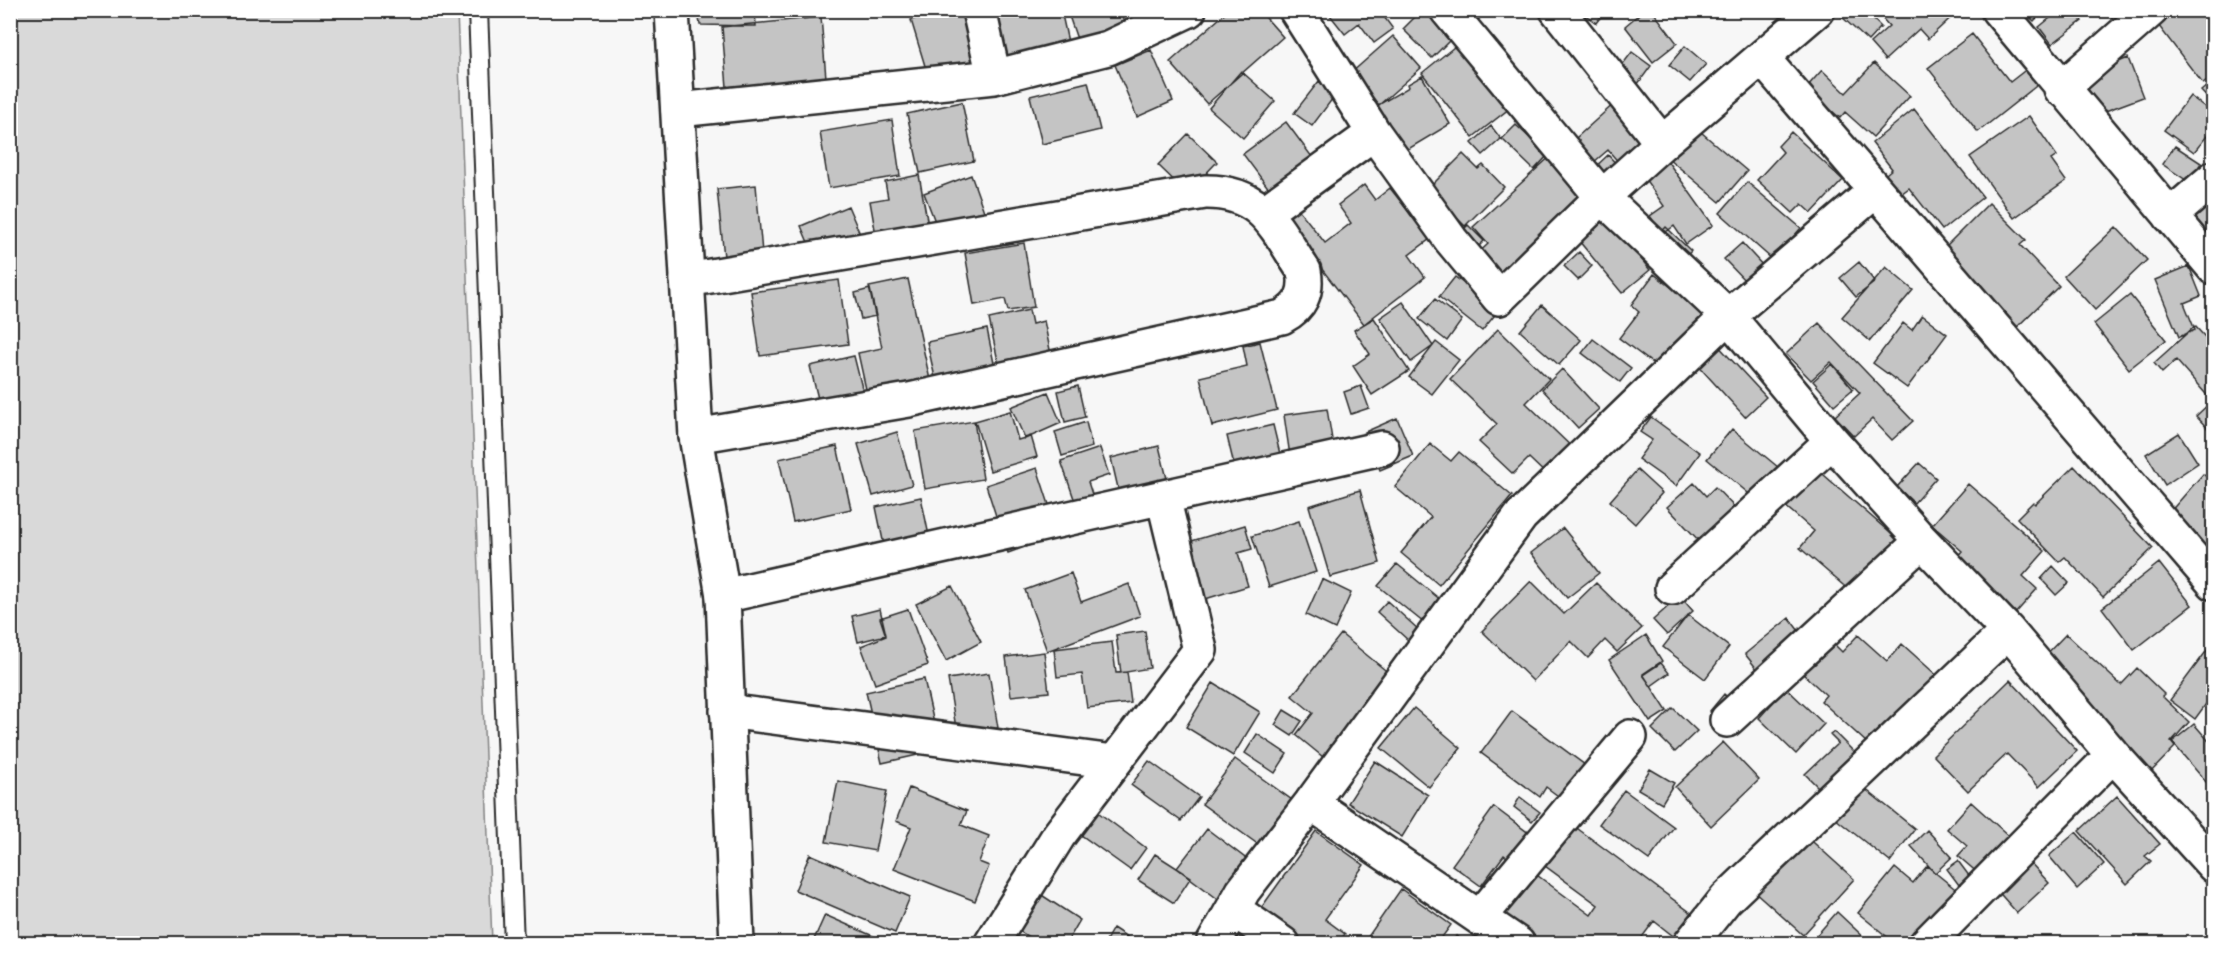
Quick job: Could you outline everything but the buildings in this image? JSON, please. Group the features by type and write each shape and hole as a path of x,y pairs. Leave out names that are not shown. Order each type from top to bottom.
{"street":[{"path":"672,10 696,436 723,596 737,944"},
{"path":"979,10 994,77"},
{"path":"678,110 994,77 1108,48 1189,10"},
{"path":"1296,10 1374,133 1451,240 1499,298 1602,197 1662,143 1763,59 1800,16"},
{"path":"1447,10 1602,197 1728,315 1832,441 2008,632 2113,755 2214,866"},
{"path":"1557,10 1662,143"},
{"path":"1998,10 2214,268"},
{"path":"2061,88 2151,10"},
{"path":"1763,59 2214,583"},
{"path":"1265,213 1374,133"},
{"path":"2170,216 2214,178"},
{"path":"1213,944 1244,891 1521,516 1728,315 1875,191"},
{"path":"687,280 1205,192 1234,194 1251,202 1265,213 1304,271 1305,280 1305,288 1298,306 1282,317 909,400 696,436"},
{"path":"1672,588 1832,441"},
{"path":"723,596 1382,448"},
{"path":"991,944 1059,835 1200,650 1163,497"},
{"path":"1727,720 1922,541"},
{"path":"1690,944 1726,899 2008,632"},
{"path":"727,711 1114,762"},
{"path":"1480,917 1630,737"},
{"path":"1926,944 2113,755"},
{"path":"1311,803 1518,944"},
{"path":"1233,909 1283,944"}],"lane":[{"path":"478,10 514,944"}],"shaded area":[{"path":"10,11 457,11 492,943 11,943"}]}
